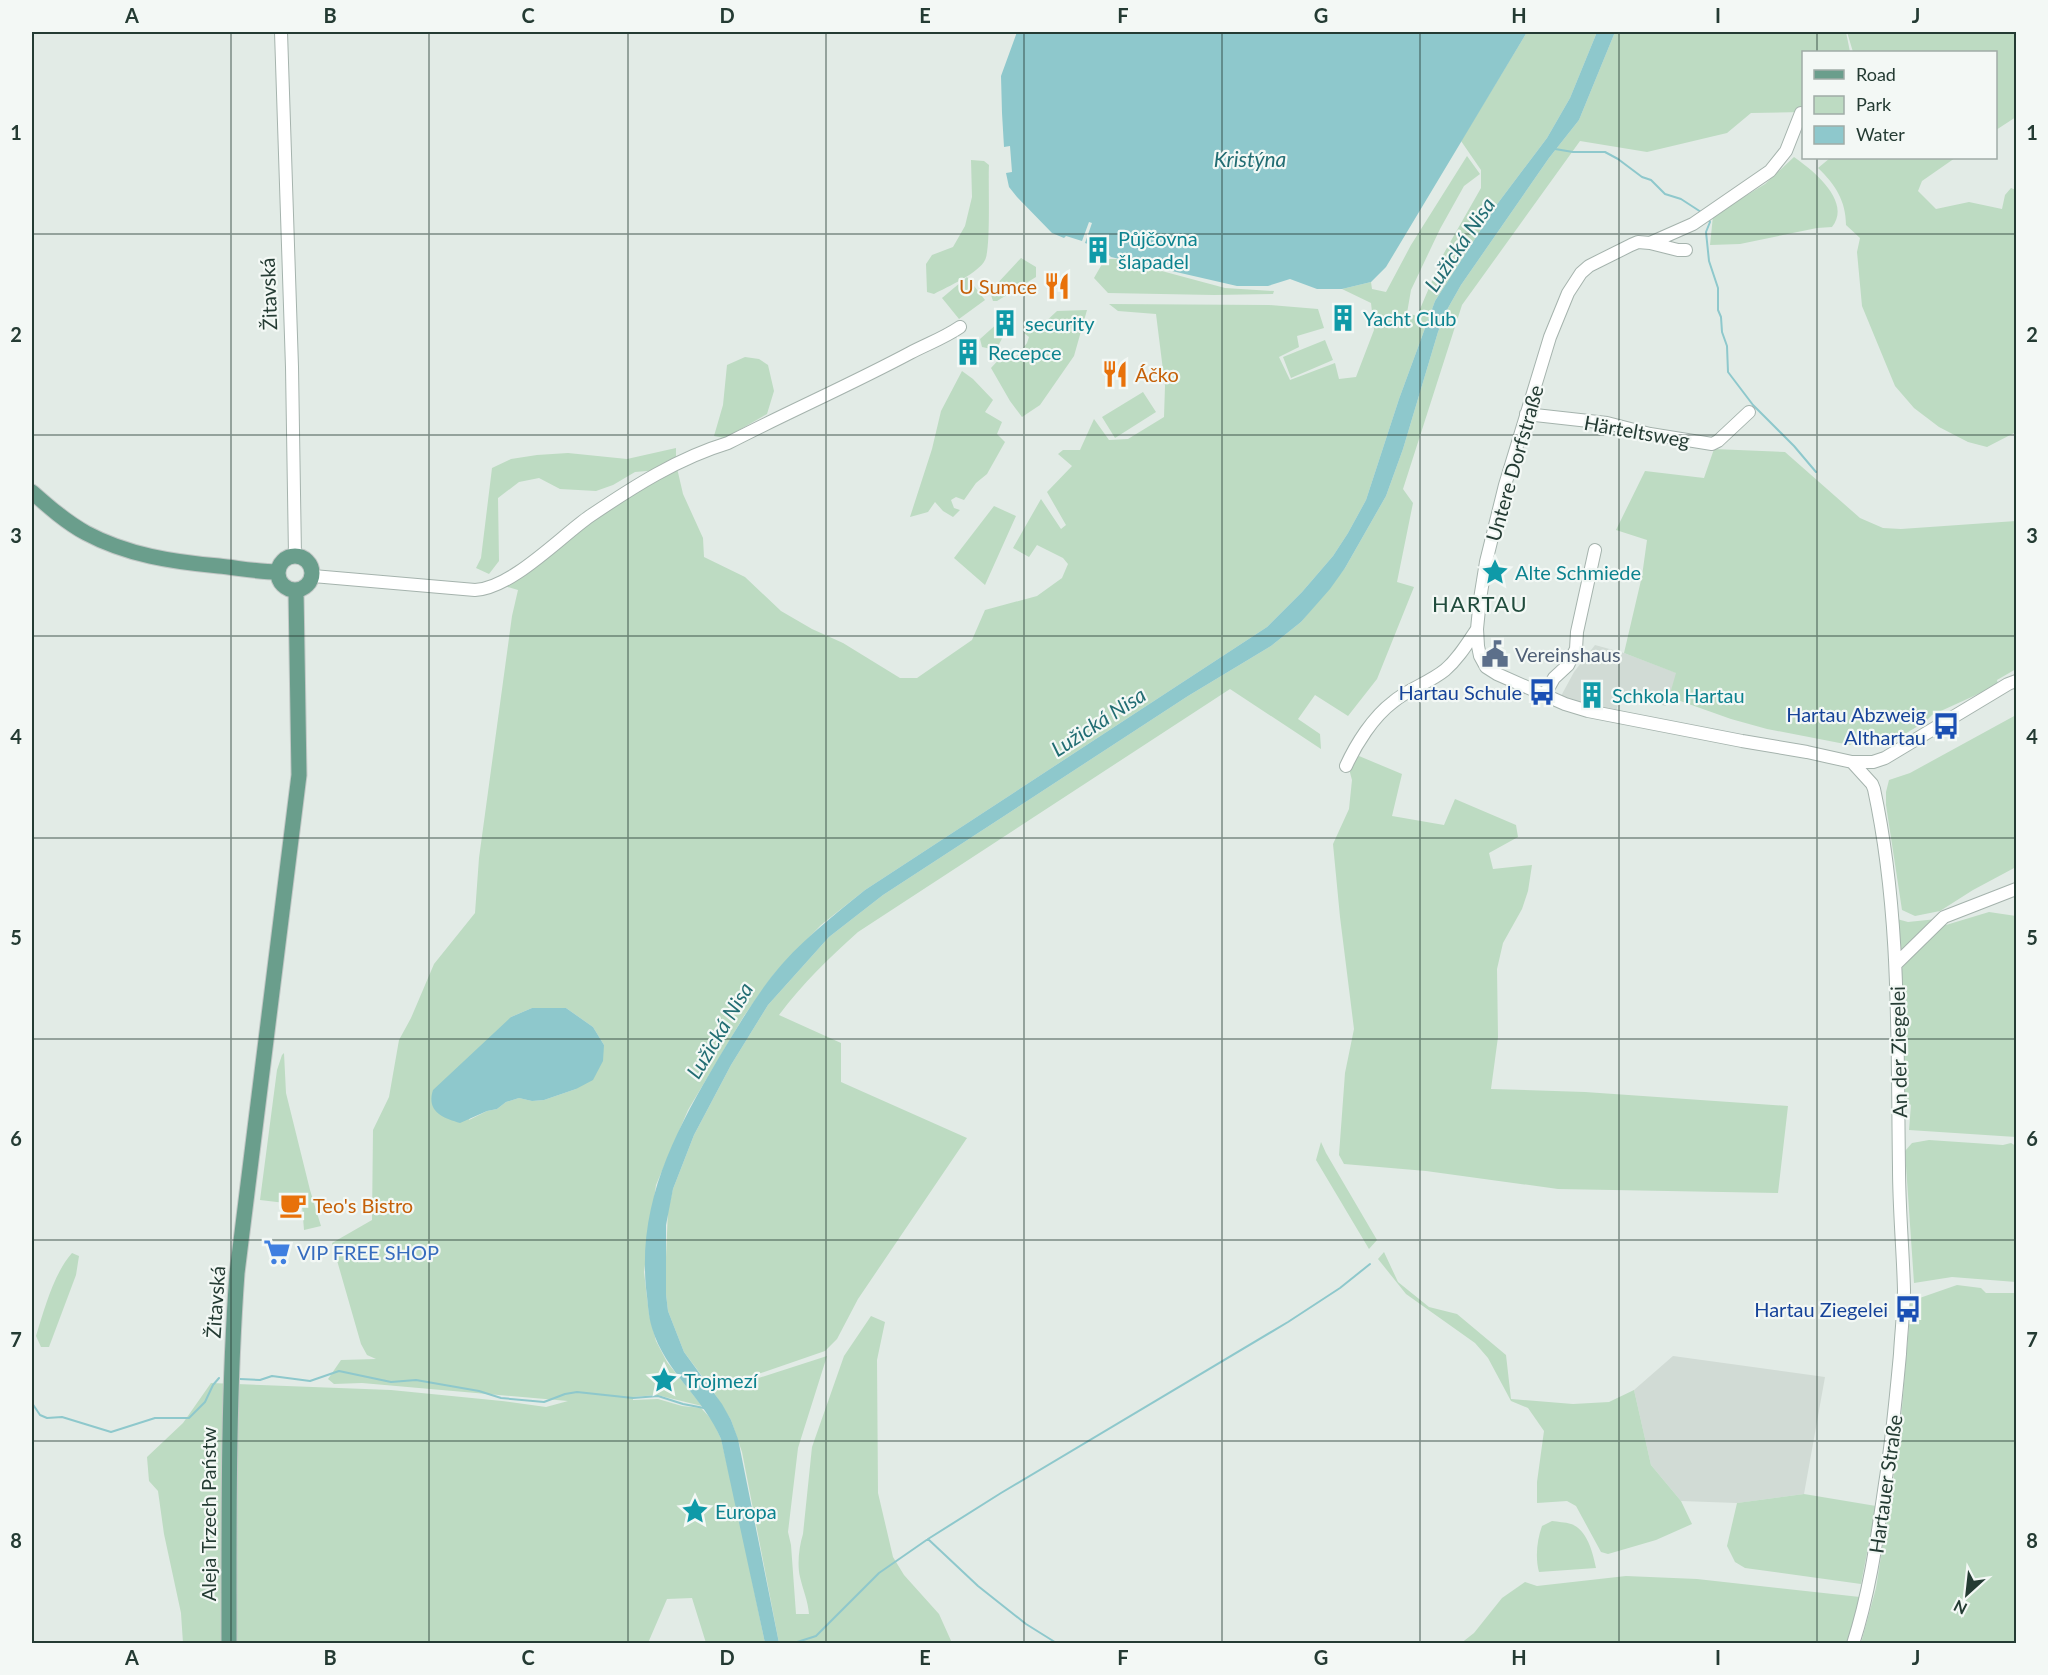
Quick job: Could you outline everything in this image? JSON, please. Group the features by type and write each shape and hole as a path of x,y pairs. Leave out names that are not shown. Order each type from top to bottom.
{"main road":[{"path":"32,492 84,532 133,552 202,565 278,572"},
{"path":"295,556 300,556 308,562 313,576 307,586 296,591 283,585 278,572 284,560 295,556"},
{"name":"Žitavská","path":"231,1384 235,1294 300,775 296,591"},
{"name":"Aleja Trzech Państw","path":"230,1644 229,1422 231,1384"}],"street":[{"name":"Žitavská","path":"281,32 292,367 295,556"},
{"name":"Untere Dorfstraße","path":"1482,661 1477,629 1486,562 1505,485 1554,324 1574,282 1581,273 1596,263 1631,245 1638,242 1650,243 1693,224 1770,171 1786,151 1801,113"},
{"path":"1650,243 1686,250"},
{"path":"313,576 475,590 492,586 513,575 589,517 658,473 707,449 728,443 945,337 960,327"},
{"name":"Härteltsweg","path":"1526,414 1607,423 1650,434 1712,444 1749,412"},
{"path":"1544,696 1551,682 1568,665 1576,649 1577,632 1595,550"},
{"path":"1346,766 1369,728 1387,707 1445,669 1459,655 1477,629"},
{"path":"1459,655 1482,661 1497,675 1544,696 1588,711 1852,762 1873,762 1885,758 2016,681"},
{"path":"1872,784 1885,758"},
{"name":"An der Ziegelei","path":"1852,762 1872,784 1882,825 1893,916 1904,1289 1902,1322"},
{"path":"1896,964 1944,917 2016,889"},
{"name":"Hartauer Straße","path":"1853,1644 1876,1553 1895,1415 1902,1322"}],"shaded area":[{"path":"1595,645 1624,653 1677,673 1666,706 1621,695 1616,711 1561,696 1574,672"},
{"path":"1673,1356 1825,1377 1804,1494 1737,1503 1681,1501 1651,1465 1634,1390"}],"green space":[{"path":"1527,32 1597,32 1570,98 1547,138 1498,203 1435,301 1399,399 1366,500 1333,556 1302,592 1267,627 865,890 821,925 773,975 744,1016 688,1110 656,1185 644,1272 649,1314 656,1341 667,1362 702,1406 657,1395 633,1397 633,1400 658,1399 682,1406 701,1408 713,1421 721,1439 735,1498 765,1643 706,1643 692,1598 667,1599 648,1643 183,1643 181,1613 164,1534 158,1491 149,1481 147,1457 183,1423 211,1383 391,1390 546,1407 568,1401 362,1383 334,1384 328,1379 341,1360 376,1359 367,1355 361,1344 332,1243 372,1220 373,1130 389,1097 399,1040 434,964 475,913 479,858 512,616 518,590 501,585 590,519 677,468 683,494 703,538 704,557 745,577 781,611 812,629 843,643 900,678 917,678 972,640 985,610 1037,596 1062,578 1068,564 1063,558 1037,545 1029,557 1013,548 1041,499 1061,529 1066,525 1047,492 1072,466 1058,454 1063,450 1080,450 1094,419 1109,440 1128,439 1164,417 1165,386 1156,314 1118,311 1109,304 1269,305 1318,309 1324,328 1297,336 1299,347 1279,357 1290,380 1335,363 1339,379 1356,377 1374,330 1371,303 1342,289 1371,282 1372,289 1386,292 1411,245 1467,156 1480,174 1464,186 1440,229 1411,290 1407,313 1417,316 1444,253 1481,188 1481,170 1461,141","holes":["532,1008 566,1008 593,1027 604,1045 576,1089 544,1100 532,1101 519,1098 469,1120 511,1017"]},
{"path":"1615,32 1846,32 1850,51 1802,51 1802,112 1751,113 1727,133 1647,152 1580,141 1462,305 1403,489 1413,503 1397,582 1414,587 1377,679 1348,716 1315,695 1298,719 1320,734 1321,749 1230,689 858,932 797,992 779,1015 841,1043 841,1082 967,1138 858,1299 837,1339 825,1351 738,1381 708,1384 684,1352 668,1311 666,1257 668,1210 673,1189 694,1135 731,1065 768,1005 829,937 883,895 1188,696 1271,646 1301,622 1345,568 1386,496 1403,449 1438,332 1448,308 1461,285 1549,158 1579,120"},
{"path":"1847,32 2016,32 2016,117 1997,129 1997,51 1853,51"},
{"path":"1794,157 1820,179 1834,198 1837,217 1832,227 1740,244 1710,245 1713,216 1765,184"},
{"path":"1829,159 1954,159 1922,181 1918,191 1936,209 1969,202 2002,209 2005,195 2011,188 2016,190 2016,432 1987,447 1968,442 1939,427 1914,408 1895,386 1862,306 1857,252 1860,238 1846,225 1842,201 1830,180 1818,168"},
{"path":"971,160 984,161 989,165 989,230 985,260 970,275 954,284 934,294 927,292 926,264 932,255 953,247 965,226 972,197"},
{"path":"1021,258 1036,267 1036,277 997,301 993,301 991,295 994,287"},
{"path":"1107,259 1117,259 1225,288 1274,291 1273,294 1214,295 1108,293 1094,278"},
{"path":"967,277 985,300 959,319 942,298"},
{"path":"1087,310 1074,356 1040,405 1022,417 991,368 1002,356 1015,358 1027,343 1029,337 1024,333 1027,328 1041,326 1057,311"},
{"path":"999,322 1004,327 1008,327 996,350 982,347 980,339"},
{"path":"1325,340 1333,360 1291,378 1283,357"},
{"path":"745,357 759,359 768,365 774,391 767,414 725,438 714,436 723,405 727,365"},
{"path":"962,371 993,400 985,412 1002,422 997,434 1005,442 987,474 976,483 964,500 956,497 951,500 954,508 960,510 953,517 935,502 928,512 910,517 932,449 941,411"},
{"path":"1143,392 1156,412 1115,438 1102,417"},
{"path":"676,448 676,462 659,470 635,472 613,485 596,491 560,489 539,478 519,482 498,498 499,561 489,574 476,568 481,558 492,468 511,459 537,455 568,453 627,459"},
{"path":"1714,449 1785,452 1860,518 1883,528 1901,529 2016,521 2016,669 1997,680 1998,685 1932,715 1925,722 1886,745 1877,734 1868,733 1850,745 1767,729 1669,697 1676,673 1624,653 1642,576 1647,540 1616,530 1645,471 1704,478"},
{"path":"994,506 1016,516 985,585 954,558"},
{"path":"2016,715 2016,867 1940,911 1915,916 1902,910 1886,805 1889,780 1910,773"},
{"path":"1359,756 1402,774 1392,816 1444,825 1455,799 1516,825 1518,837 1489,853 1493,869 1532,865 1528,891 1522,909 1503,943 1497,969 1498,1037 1491,1089 1585,1092 1788,1106 1778,1193 1558,1189 1426,1171 1344,1164 1339,1155 1345,1073 1354,1029 1333,844 1349,809 1352,780 1349,769 1352,762"},
{"path":"1989,912 2016,916 2016,1137 1909,1130 1911,1105 1903,1099 1902,1081 1902,969 1904,960 1942,923 1946,925"},
{"path":"1897,919 1908,922 1937,919 1901,955"},
{"path":"284,1053 286,1093 321,1226 304,1230 302,1205 260,1200 277,1070"},
{"path":"1929,1140 2003,1145 2011,1143 2016,1146 2016,1282 1952,1277 1914,1283 1905,1151 1912,1143"},
{"path":"1321,1142 1377,1240 1369,1249 1316,1160"},
{"path":"1384,1252 1398,1282 1429,1307 1457,1314 1506,1355 1511,1399 1573,1404 1609,1402 1634,1390 1651,1465 1681,1501 1692,1524 1656,1540 1608,1554 1601,1552 1576,1506 1567,1501 1537,1503 1537,1482 1544,1431 1528,1408 1511,1401 1488,1358 1475,1343 1406,1294 1378,1259"},
{"path":"72,1253 79,1256 76,1275 49,1347 41,1347 36,1336 46,1304 60,1271"},
{"path":"1957,1285 1981,1288 1986,1293 2016,1293 2016,1643 1861,1643 1876,1588 1899,1443 1911,1301"},
{"path":"871,1316 885,1322 877,1360 878,1493 893,1557 904,1575 939,1614 952,1643 779,1643 742,1452 731,1420 713,1391 827,1356 798,1448 788,1532 796,1614 809,1614 800,1577 799,1561 812,1447 844,1356"},
{"path":"1804,1494 1876,1506 1861,1584 1745,1568 1735,1562 1727,1546 1737,1503"},
{"path":"1552,1521 1571,1524 1581,1531 1591,1549 1596,1568 1539,1572 1537,1555 1540,1531 1542,1526"},
{"path":"1626,1576 1697,1579 1860,1597 1848,1643 1460,1644 1474,1633 1502,1598 1525,1582 1537,1586"}],"water":[{"name":"Kristýna","path":"1017,32 1527,32 1386,267 1371,282 1342,289 1317,289 1290,279 1268,286 1237,286 1111,257 1103,249 1085,243 1092,223 1089,222 1082,241 1052,233 1009,187 1006,173 1012,172 1010,146 1004,147 1001,76"},
{"path":"1597,32 1615,32 1579,120 1549,158 1461,285 1448,308 1438,332 1403,449 1386,496 1345,568 1330,589 1301,622 1271,646 1188,696 883,895 829,937 768,1005 731,1065 694,1135 673,1189 666,1225 668,1311 684,1352 722,1404 738,1439 779,1643 765,1643 721,1439 714,1424 675,1372 658,1344 649,1313 645,1256 648,1226 663,1168 687,1113 718,1059 765,986 782,964 816,930 865,890 1267,627 1302,592 1333,556 1366,500 1399,399 1435,301 1498,203 1547,138 1570,98"},
{"path":"532,1008 566,1008 593,1027 604,1045 603,1061 593,1080 576,1089 544,1100 532,1101 519,1098 506,1102 497,1109 460,1123 438,1113 432,1104 433,1090 511,1017"}],"waterway":[{"path":"1555,149 1573,152 1605,152 1642,177 1651,180 1665,194 1681,199 1701,212"},
{"path":"1708,218 1710,222 1706,232 1709,261 1718,288 1718,310 1727,346 1728,372 1753,405 1816,472"},
{"path":"791,1644 816,1636 879,1573 928,1539 1288,1322 1340,1288 1370,1264"},
{"path":"240,1379 260,1380 272,1376 310,1381 339,1371 391,1382 416,1380 479,1391 501,1398 544,1402 577,1392 633,1398 658,1396 704,1408"},
{"path":"32,1403 40,1415 47,1418 62,1417 111,1432 155,1418 189,1418 205,1402 219,1378"},
{"path":"928,1539 978,1586 1026,1624 1058,1644"}],"place":[{"name":"Půjčovna šlapadel","path":"1098,250"},
{"name":"U Sumce","path":"1057,286"},
{"name":"Yacht Club","path":"1343,318"},
{"name":"security","path":"1005,323"},
{"name":"Recepce","path":"968,352"},
{"name":"Áčko","path":"1115,374"},
{"name":"Alte Schmiede","path":"1495,572"},
{"name":"Vereinshaus","path":"1495,654"},
{"name":"Hartau Schule","path":"1542,692"},
{"name":"Schkola Hartau","path":"1592,695"},
{"name":"Hartau Abzweig Althartau","path":"1946,726"},
{"name":"Teo's Bistro","path":"293,1205"},
{"name":"VIP FREE SHOP","path":"277,1252"},
{"name":"Hartau Ziegelei","path":"1908,1309"},
{"name":"Trojmezí","path":"664,1380"},
{"name":"Europa","path":"695,1511"}],"district":[{"name":"HARTAU","path":"1480,603"}],"water label":[{"name":"Lužická Nisa","path":"1459,244"},
{"name":"Lužická Nisa","path":"1098,721"},
{"name":"Lužická Nisa","path":"719,1030"}]}
